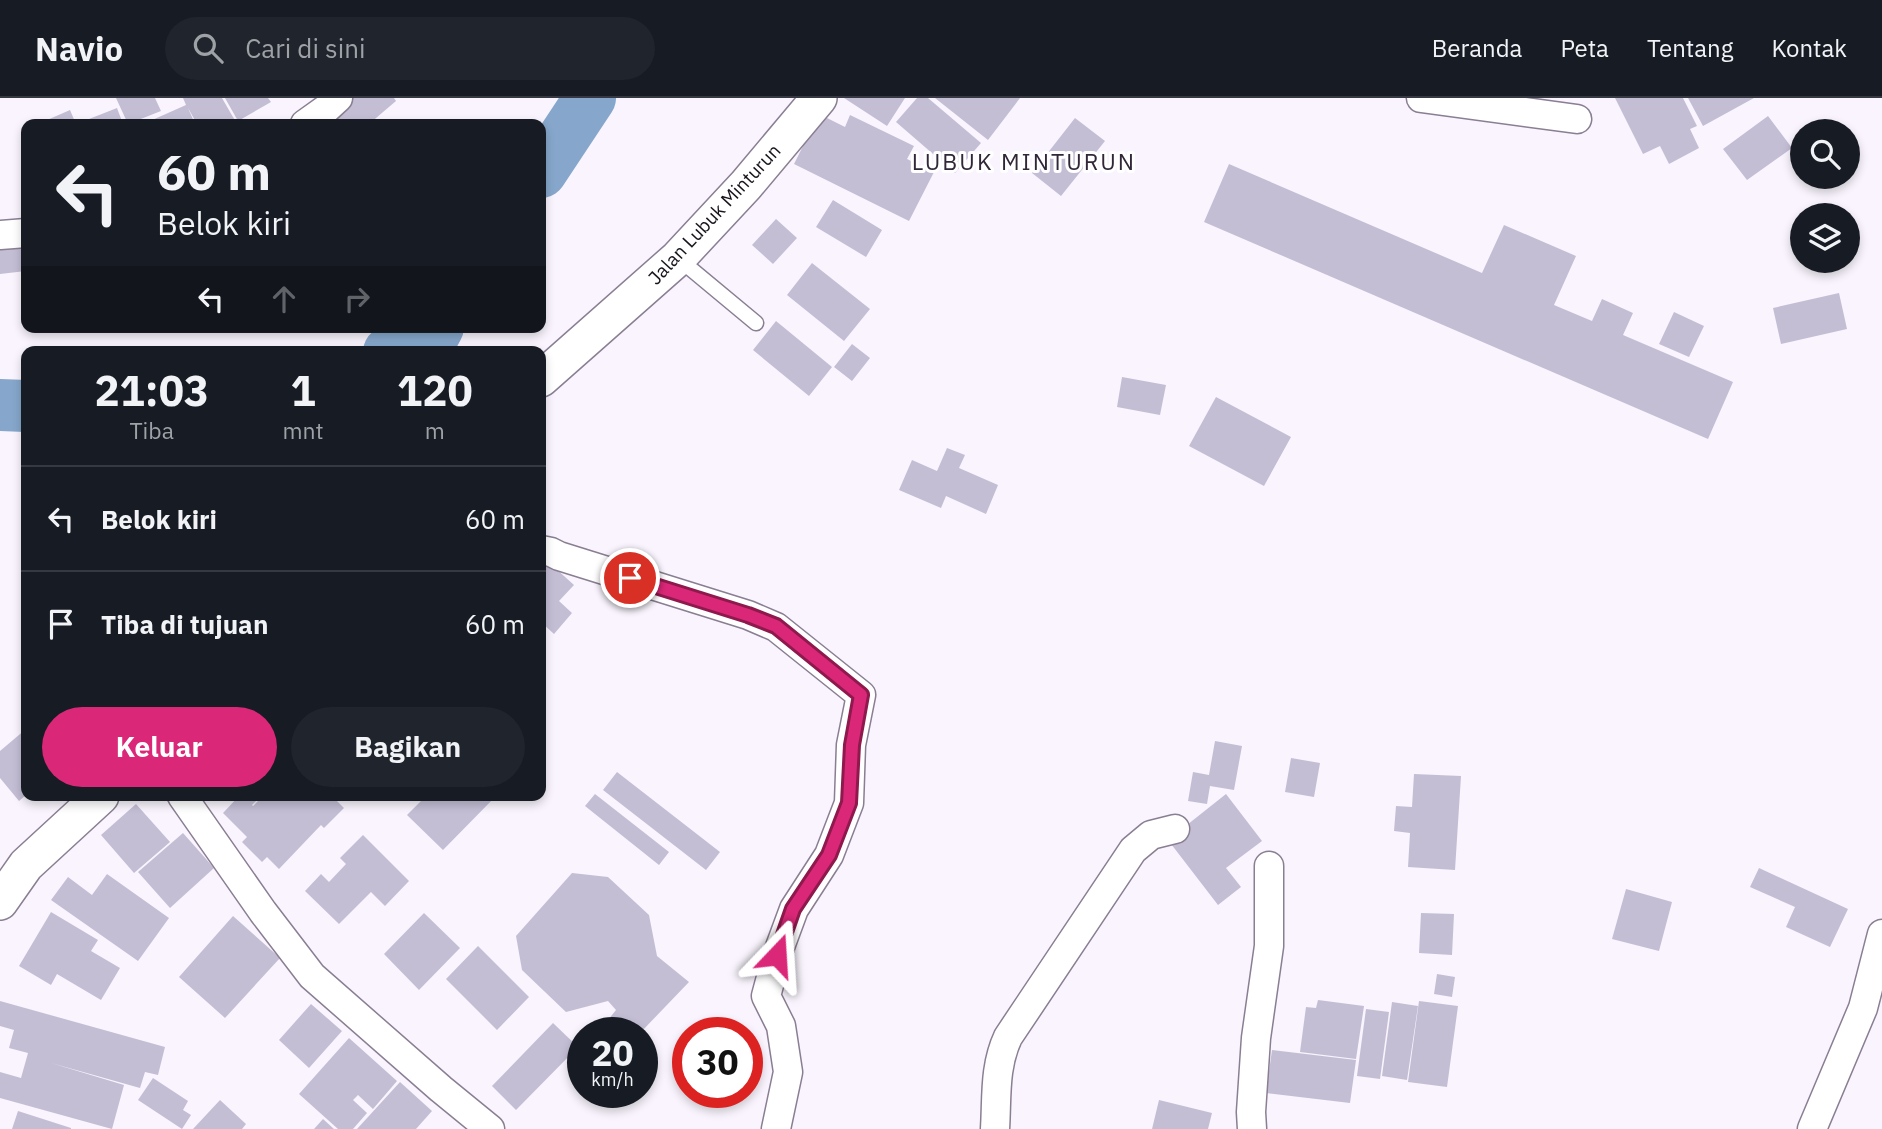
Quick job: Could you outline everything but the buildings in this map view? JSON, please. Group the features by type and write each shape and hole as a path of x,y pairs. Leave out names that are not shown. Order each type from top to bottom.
{"street":[{"path":"312,119 338,98"},
{"name":"Jalan Lubuk Minturun","path":"546,375 678,258 746,185 819,98"},
{"path":"1421,98 1577,119"},
{"path":"0,235 21,233"},
{"path":"546,551 776,626 861,695 852,745 849,803 829,855 793,909 766,996 781,1026 789,1072 776,1129"},
{"path":"0,902 26,864 95,801"},
{"path":"186,801 262,912 312,976 490,1129"},
{"path":"995,1129 998,1066 1008,1037 1133,850 1151,835 1175,830"},
{"path":"1252,1129 1256,1038 1269,946 1269,866"},
{"path":"1812,1129 1863,1008 1882,934"}],"lane":[{"path":"678,258 756,323"}],"waterway":[{"path":"546,164 590,98"},
{"path":"407,346 432,338 435,333"},
{"path":"0,405 21,406"}],"district":[{"name":"LUBUK MINTURUN","path":"1024,161"}],"route":[{"path":"630,578 776,626 861,695 852,745 849,803 829,855 793,909 777,955"}]}
